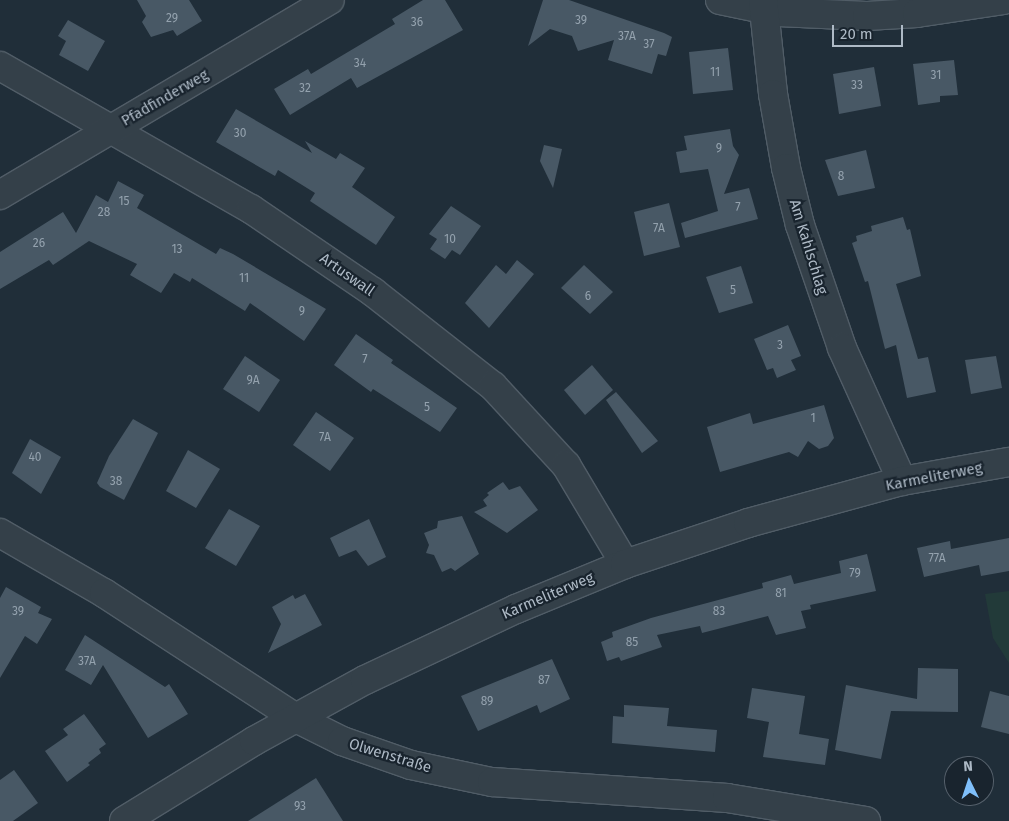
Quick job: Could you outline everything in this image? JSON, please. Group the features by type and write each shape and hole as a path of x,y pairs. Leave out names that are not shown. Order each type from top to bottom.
{"street":[{"name":"Pfadfinderweg","path":"0,195 330,0"},
{"path":"720,0 867,16 917,13 1004,0"},
{"name":"Am Kahlschlag","path":"764,5 786,168 800,225 842,348 902,481"},
{"name":"Artuswall","path":"0,66 251,209 373,292 493,386 566,465 625,564"},
{"name":"Karmeliterweg","path":"124,821 296,718 441,643 625,564 748,523 902,481 1009,462"},
{"name":"Olwenstraße","path":"0,532 104,593 296,718 342,741 411,765 492,782 727,798 866,821"}],"green space":[{"path":"1009,591 1009,663 993,638 985,594"}],"building":[{"path":"137,0 189,0 202,21 177,36 173,30 151,37 142,22 146,16"},
{"path":"423,0 445,0 463,30 357,88 351,78 290,115 274,89 308,69 311,74 395,24 392,19"},
{"path":"543,0 569,0 664,33 672,37 666,56 658,54 652,74 608,60 614,40 578,51 572,36 550,29 528,46"},
{"path":"68,20 105,41 88,71 59,55 66,41 58,36"},
{"path":"728,48 733,90 693,94 689,52"},
{"path":"954,60 958,95 940,96 940,102 918,105 913,64"},
{"path":"874,67 881,106 839,114 833,74"},
{"path":"236,109 312,153 305,141 336,159 340,153 365,168 352,187 395,217 376,245 310,201 315,193 278,170 275,176 216,142"},
{"path":"730,129 733,146 739,155 724,194 749,188 758,219 685,238 681,223 718,211 708,169 680,173 676,152 687,150 684,136"},
{"path":"544,145 562,149 553,188 540,161"},
{"path":"866,150 875,188 838,196 825,160"},
{"path":"118,181 144,195 137,208 216,254 220,248 233,254 326,309 304,341 250,303 245,311 192,278 190,282 174,273 161,293 130,275 137,264 89,241 53,265 49,260 0,289 0,252 63,212 76,233 96,195 108,202"},
{"path":"669,203 680,247 644,256 634,212"},
{"path":"451,206 481,226 460,255 452,250 445,259 430,249 437,239 429,234"},
{"path":"903,217 907,230 910,229 921,276 896,284 918,359 928,357 936,392 907,398 896,345 885,349 868,281 865,282 852,243 857,241 856,236 872,231 871,226"},
{"path":"517,260 534,274 489,328 465,303 496,265 506,274"},
{"path":"584,265 613,292 590,314 561,288"},
{"path":"741,266 753,303 719,313 706,277"},
{"path":"788,325 801,356 791,360 796,370 777,378 773,368 767,370 754,339"},
{"path":"356,334 393,360 391,363 457,408 440,432 373,389 371,392 334,365"},
{"path":"245,356 280,380 259,412 223,389"},
{"path":"996,356 1002,388 971,394 965,360"},
{"path":"592,365 613,390 585,415 564,390"},
{"path":"616,392 658,441 642,453 606,400"},
{"path":"824,405 834,438 828,446 819,449 808,441 798,457 789,452 720,472 707,427 750,413 753,424"},
{"path":"316,412 354,438 330,471 293,445"},
{"path":"133,419 158,433 124,500 100,487 97,483 109,456"},
{"path":"30,439 61,457 41,494 12,473"},
{"path":"188,450 220,469 196,508 166,491"},
{"path":"503,482 509,490 520,486 538,510 507,533 474,512 487,506 483,500 489,495 487,493"},
{"path":"229,509 260,526 236,566 205,548"},
{"path":"462,516 479,554 455,571 451,568 442,572 434,555 426,553 429,545 424,533 437,528 438,521"},
{"path":"369,519 386,557 368,566 356,550 339,557 330,538"},
{"path":"1009,538 1009,571 981,576 979,565 924,577 917,548 950,541 951,549"},
{"path":"867,554 876,591 810,605 811,609 801,611 806,628 776,635 768,616 702,633 700,626 657,635 662,647 621,661 619,657 607,661 601,642 613,637 612,632 651,618 763,588 762,583 791,575 794,584 841,573 839,561"},
{"path":"6,587 41,607 38,613 52,619 37,644 25,636 0,678 0,598"},
{"path":"305,594 322,625 268,653 281,624 272,607 293,595 295,599"},
{"path":"85,635 165,687 169,684 188,714 148,738 103,665 91,685 65,670"},
{"path":"552,659 570,699 540,713 537,705 478,731 461,696"},
{"path":"918,668 958,669 958,712 891,711 881,759 835,750 846,685 917,699"},
{"path":"752,688 805,696 799,734 829,739 825,765 763,757 769,722 747,718"},
{"path":"990,691 1009,696 1009,734 981,727"},
{"path":"624,705 669,708 667,726 717,730 715,752 612,743 613,716 624,717"},
{"path":"84,714 106,744 99,749 101,753 88,763 90,765 67,782 45,751 68,735 63,729"},
{"path":"14,770 38,803 13,821 0,821 0,780"},
{"path":"316,778 343,821 248,821"}]}
